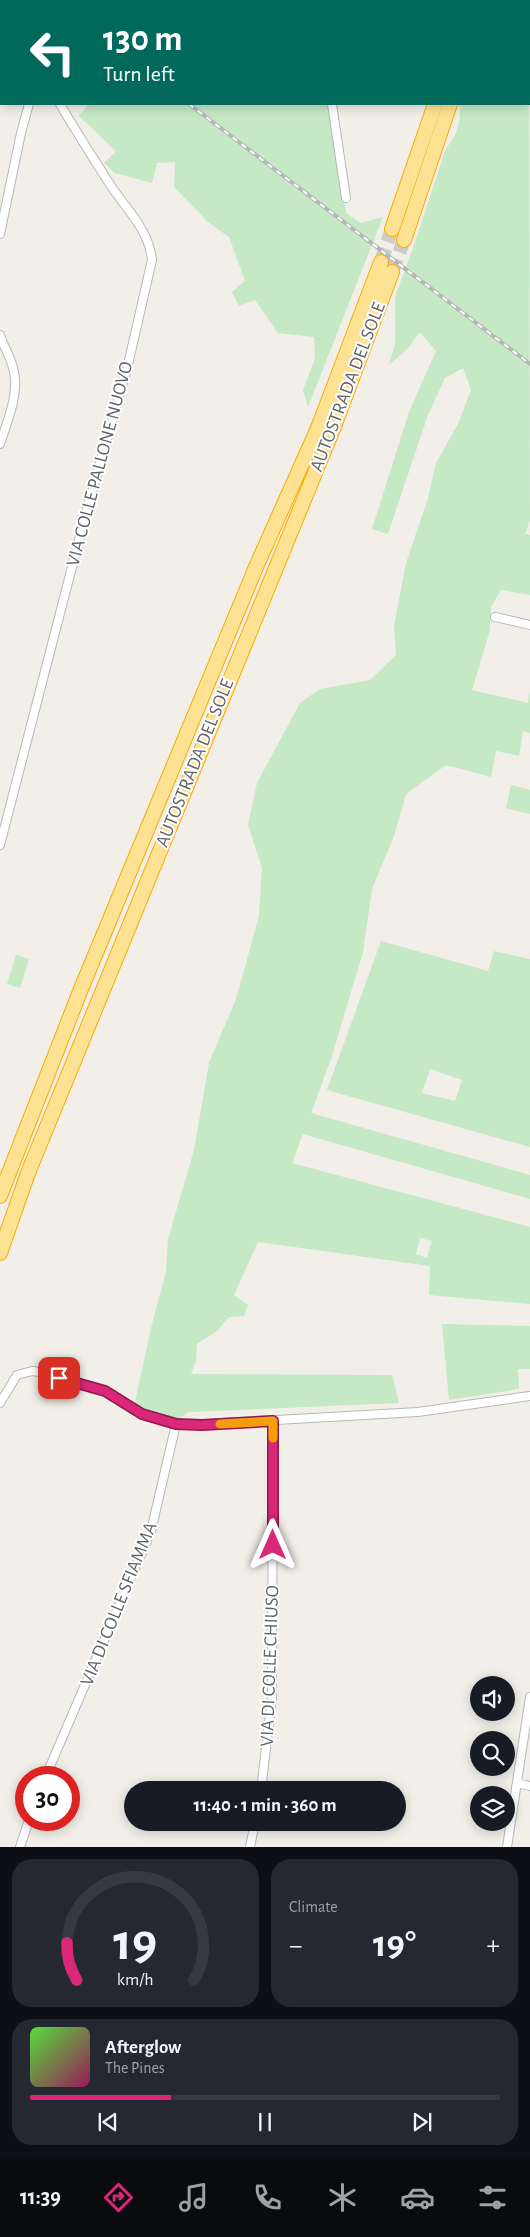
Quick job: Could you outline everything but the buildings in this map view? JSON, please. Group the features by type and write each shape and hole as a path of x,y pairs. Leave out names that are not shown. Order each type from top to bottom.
{"highway":[{"path":"392,229 435,105"},
{"path":"404,240 450,105"},
{"name":"AUTOSTRADA DEL SOLE","path":"0,1196 89,970 256,567 318,428 380,262"},
{"name":"AUTOSTRADA DEL SOLE","path":"0,1254 35,1154 334,429 392,272"}],"street":[{"path":"0,234 29,105"},
{"name":"VIA COLLE PALLONE NUOVO","path":"0,845 87,509 127,369 152,260 150,245 144,232 112,187 61,105"},
{"path":"332,105 346,198"},
{"path":"0,336 14,369 15,379 13,399 0,444"},
{"path":"496,617 530,625"},
{"path":"0,1403 14,1378 24,1372 40,1372 105,1391 142,1414 176,1424 202,1425 418,1412 530,1396"},
{"name":"VIA DI COLLE CHIUSO","path":"262,1781 272,1698 273,1421"},
{"name":"VIA DI COLLE SFIAMMA","path":"50,1766 151,1530 176,1424"},
{"path":"507,1847 530,1697"},
{"path":"517,1783 530,1786"},
{"path":"20,1847 25,1831"},
{"path":"250,1847 253,1831"}],"green space":[{"path":"88,105 330,105 346,213 361,223 383,217 308,407 303,390 315,358 314,337 278,333 255,300 239,306 232,292 245,281 229,237 208,222 174,187 175,162 157,163 152,183 115,173 104,163 116,151 79,116"},
{"path":"459,105 529,105 530,520 525,534 530,535 530,595 501,590 491,607 490,630 472,690 528,703 530,690 530,733 523,731 519,756 496,751 491,777 446,765 406,794 394,836 372,889 363,952 331,1059 311,1113 530,1175 530,1199 303,1134 292,1163 530,1227 530,1304 429,1295 430,1266 258,1242 234,1295 248,1305 244,1316 229,1317 217,1331 197,1344 196,1361 191,1374 392,1375 399,1403 189,1412 175,1421 134,1406 152,1324 166,1272 168,1239 194,1150 209,1063 236,999 259,916 262,868 248,825 257,783 300,703 320,689 370,680 396,655 394,626 406,563 428,498 436,463 458,424 471,390 463,368 445,378 428,415 388,534 372,529 409,412 436,351 420,332 407,349 389,365 395,344 395,297 446,148 458,128","holes":["420,1238 432,1241 427,1258 416,1254"]},
{"path":"511,785 530,790 530,814 506,808"},
{"path":"381,941 488,971 494,951 530,959 530,1147 327,1090","holes":["430,1069 462,1080 455,1101 422,1093"]},
{"path":"16,955 29,959 20,988 7,984"},
{"path":"442,1324 530,1326 530,1369 518,1369 519,1389 449,1400"}],"tunnel":[{"path":"381,262 392,229"},
{"path":"392,272 404,240"}],"railway":[{"path":"190,105 530,364"}],"slow traffic":[{"path":"220,1424 273,1421 273,1438"}],"route":[{"path":"59,1378 105,1391 142,1414 176,1424 202,1425 273,1421 273,1545"}]}
